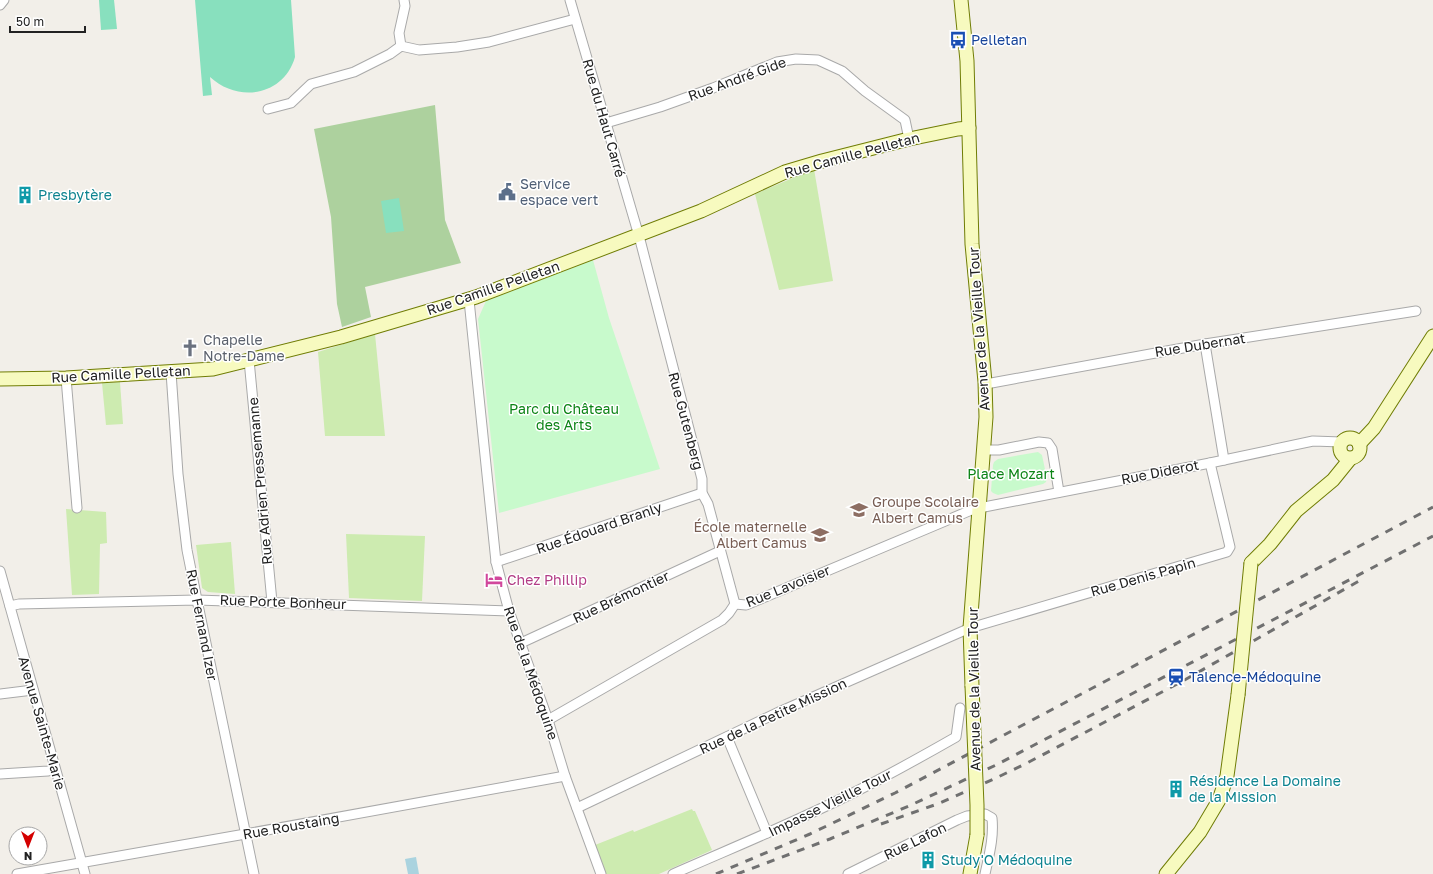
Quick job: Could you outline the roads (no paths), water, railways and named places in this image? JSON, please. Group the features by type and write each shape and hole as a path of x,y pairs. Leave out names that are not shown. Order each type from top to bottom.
{"street":[{"path":"0,5 4,0"},
{"path":"401,46 399,33 405,6 404,0"},
{"name":"Rue du Haut Carré","path":"570,0 639,236"},
{"name":"Avenue de la Vieille Tour","path":"961,0 970,128 972,244 986,384 986,417 970,628 977,805 976,835 970,874"},
{"path":"268,109 291,103 311,84 354,72 390,54 401,46 419,50 457,47 489,42 575,19"},
{"name":"Rue André Gide","path":"606,123 660,107 713,88 777,62 796,59 811,59 818,60 842,71 865,91 905,120 909,139"},
{"name":"Rue Camille Pelletan","path":"0,380 66,378 213,369 348,335 469,300 702,211 785,172 909,139 970,128"},
{"name":"Rue Gutenberg","path":"639,236 702,479 702,493 708,504 735,604"},
{"name":"Rue de la Médoquine","path":"469,300 496,562 509,611 548,720 565,776 601,874"},
{"name":"Rue Dubernat","path":"986,384 1205,344 1416,311"},
{"path":"1359,444 1374,428 1433,336"},
{"path":"1205,344 1224,460"},
{"name":"Rue Adrien Pressemanne","path":"249,360 272,602"},
{"name":"Rue Fernand Izer","path":"171,372 178,474 183,519 196,600 254,874"},
{"path":"66,378 77,508"},
{"path":"1166,874 1200,832 1219,800 1227,776 1238,696 1251,563 1270,544 1296,511 1333,480 1350,458 1357,455 1360,448 1359,444 1356,440 1351,438 1342,442 1339,448 1344,457 1350,458"},
{"name":"Rue Diderot","path":"979,508 1210,463 1313,441 1342,442"},
{"path":"983,450 999,450 1039,442 1048,443 1052,449 1059,492"},
{"name":"Rue Denis Papin","path":"970,628 1227,552 1230,547 1210,463"},
{"name":"Rue Édouard Branly","path":"496,562 702,493"},
{"name":"Rue Lavoisier","path":"548,720 722,620 735,604 740,606 746,605 979,508"},
{"name":"Rue Brémontier","path":"521,643 720,551"},
{"name":"Avenue Sainte-Marie","path":"0,571 85,874"},
{"name":"Rue Porte Bonheur","path":"10,606 19,604 196,600 509,611"},
{"name":"Rue de la Petite Mission","path":"577,808 781,711 970,628"},
{"path":"0,694 33,690"},
{"name":"Impasse Vieille Tour","path":"673,874 848,796 895,772 956,737 960,708"},
{"path":"727,737 767,833"},
{"path":"0,774 48,771 55,769"},
{"name":"Rue Roustaing","path":"16,874 565,776"},
{"name":"Rue Lafon","path":"848,874 957,820 967,816 985,814 992,818 992,844 985,874"}],"water":[{"path":"416,857 419,874 408,874 405,859"}],"railway":[{"path":"716,874 810,834 895,793 1433,507"},
{"path":"737,874 830,839 909,806 996,765 1433,536"},
{"path":"881,824 940,803 1027,763 1181,682 1359,581"}],"place":[{"name":"Pelletan","path":"958,40"},
{"name":"Service espace vert","path":"507,192"},
{"name":"Presbytère","path":"25,195"},
{"name":"Chapelle Notre-Dame","path":"190,348"},
{"name":"Groupe Scolaire Albert Camus","path":"859,510"},
{"name":"École maternelle Albert Camus","path":"820,535"},
{"name":"Chez Phillip","path":"494,580"},
{"name":"Talence-Médoquine","path":"1176,677"},
{"name":"Résidence La Domaine de la Mission","path":"1176,789"},
{"name":"Study'O Médoquine","path":"928,860"}],"park label":[{"name":"Parc du Château des Arts","path":"564,418"},
{"name":"Place Mozart","path":"1011,474"}]}
